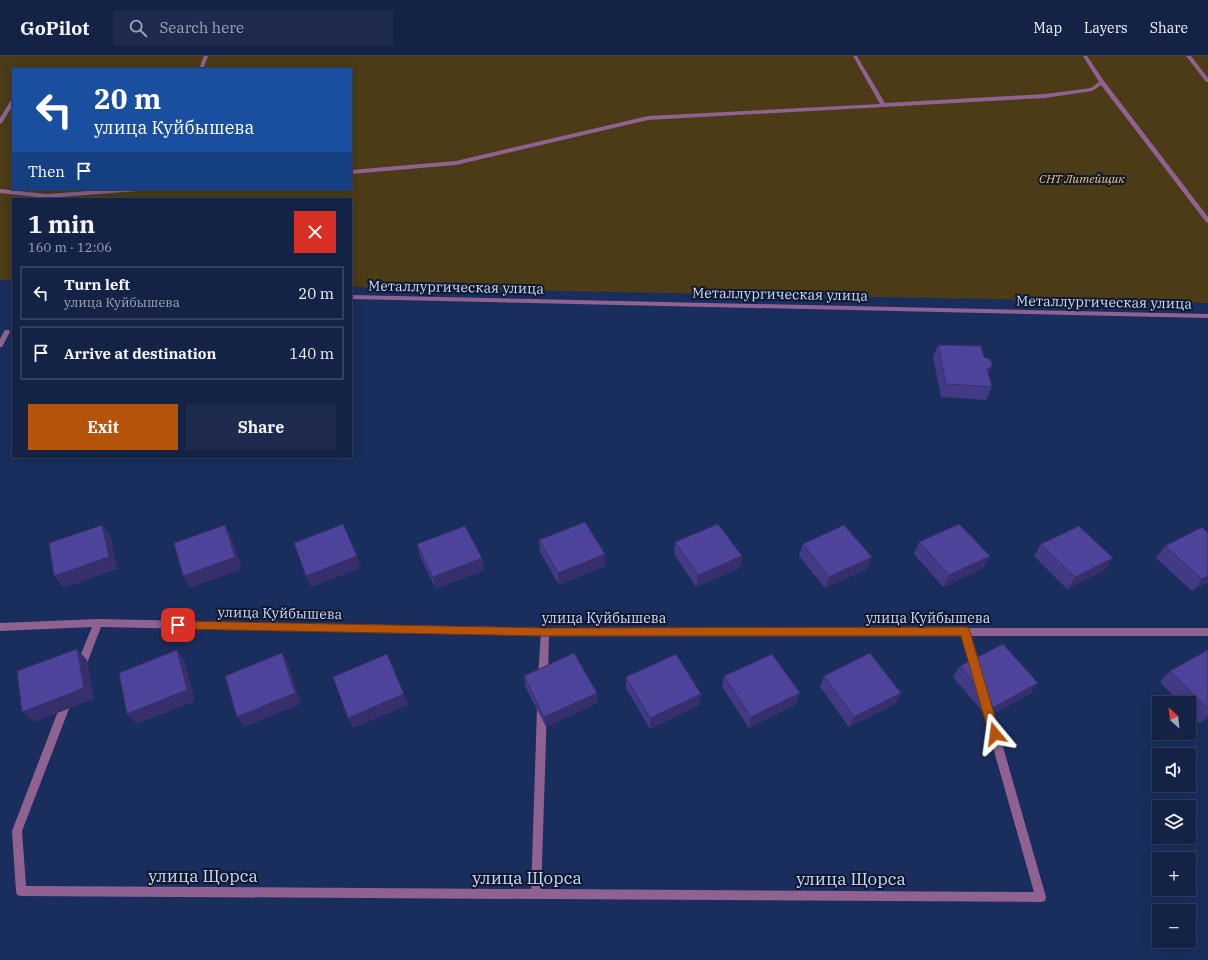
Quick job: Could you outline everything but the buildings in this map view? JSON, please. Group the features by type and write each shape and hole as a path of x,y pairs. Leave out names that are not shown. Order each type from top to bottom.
{"street":[{"path":"201,68 206,56"},
{"path":"855,56 883,105"},
{"path":"1085,56 1102,82 1208,221"},
{"path":"1188,56 1208,81"},
{"path":"352,172 456,164 648,118 1045,96 1092,89 1102,82"},
{"path":"0,122 12,103"},
{"path":"0,191 47,196 125,190"},
{"name":"Металлургическая улица","path":"352,297 1208,316"},
{"path":"0,345 7,332"},
{"path":"78,675 98,624"},
{"name":"улица Куйбышева","path":"0,627 98,624 545,632 1208,632"},
{"path":"536,894 545,632"},
{"path":"965,632 978,677"},
{"name":"улица Щорса","path":"72,690 17,831 21,891 1041,896 982,692"}],"green space":[{"name":"СНТ Литейщик","path":"0,56 1208,56 1208,303 352,287 352,198 12,198 12,280 0,280"}],"route":[{"path":"178,625 545,632 965,632 995,734"}]}
